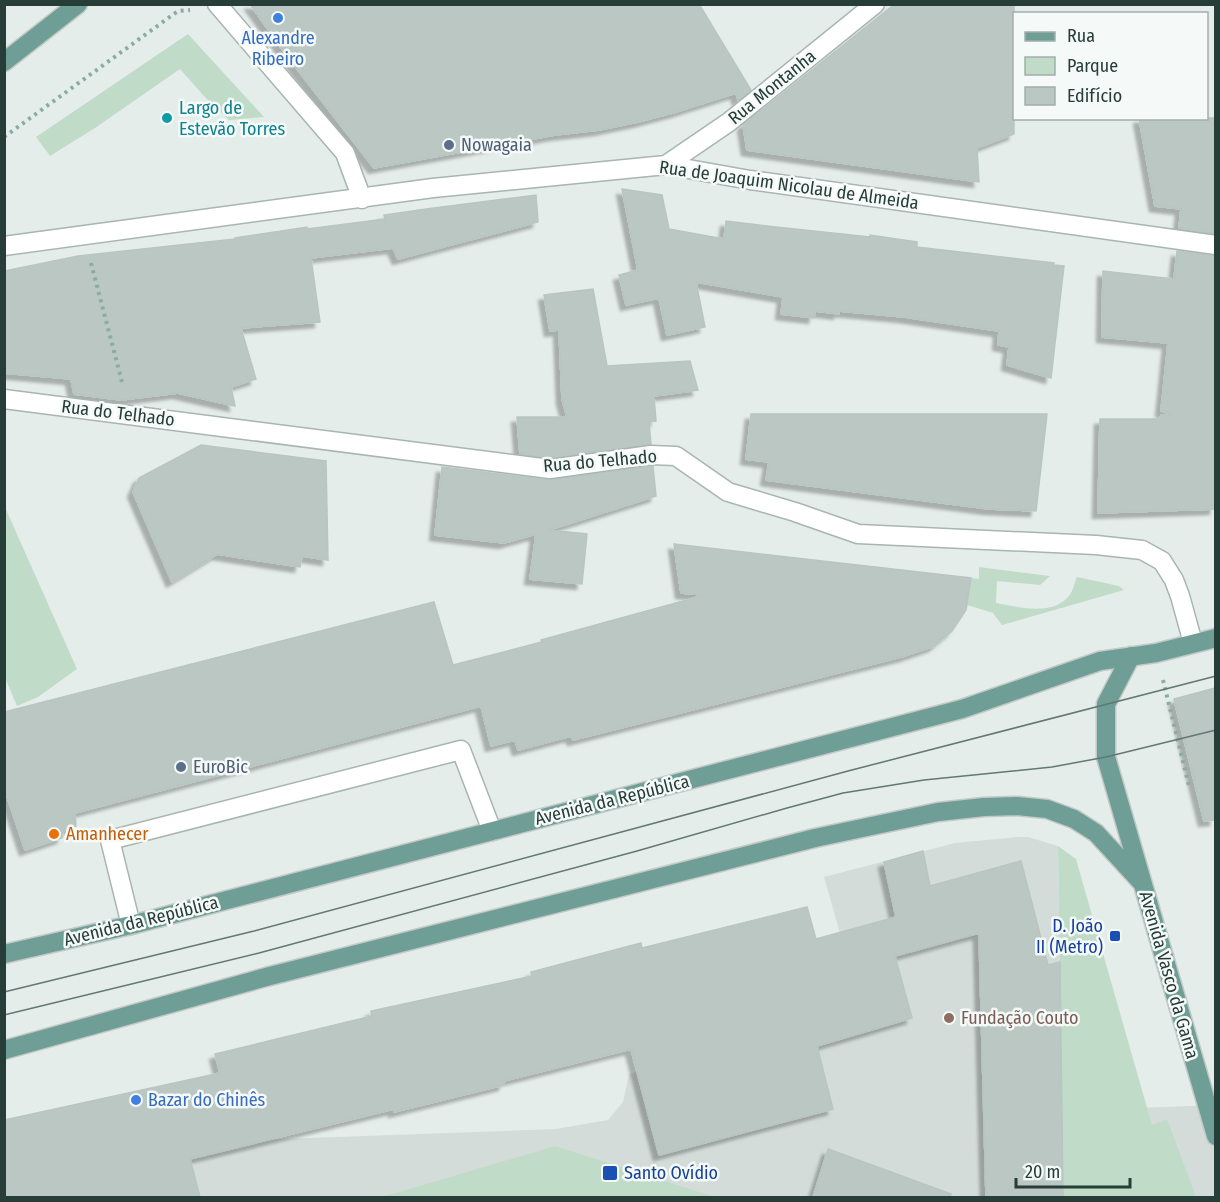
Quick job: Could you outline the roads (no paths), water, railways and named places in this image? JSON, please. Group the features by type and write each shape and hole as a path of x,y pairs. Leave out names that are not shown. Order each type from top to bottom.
{"main road":[{"path":"4,62 78,4"},
{"name":"Avenida da República","path":"4,954 131,925 962,709 1100,662 1156,653 1215,638"},
{"name":"Avenida Vasco da Gama","path":"1131,656 1106,704 1106,757 1215,1136"},
{"path":"4,1050 409,941 815,838 938,812 1017,806 1047,809 1074,819 1096,832 1143,883"}],"street":[{"name":"Rua Montanha","path":"666,165 729,122 874,4"},
{"path":"4,246 362,199 345,153 218,5"},
{"name":"Rua de Joaquim Nicolau de Almeida","path":"362,199 433,188 666,165 750,180 1215,245"},
{"name":"Rua do Telhado","path":"4,399 550,469 651,455 676,456 728,492 858,534 1096,545 1142,550 1162,561 1174,580 1193,643"},
{"path":"131,925 111,840 461,750 492,831"}],"tram line":[{"path":"4,992 254,931 848,771 1216,676"},
{"path":"4,1015 259,953 843,793 924,780 1052,767 1106,757 1216,730"}],"place":[{"name":"Alexandre Ribeiro","path":"278,18"},
{"name":"Largo de Estevão Torres","path":"167,118"},
{"name":"Nowagaia","path":"449,145"},
{"name":"EuroBic","path":"181,767"},
{"name":"Amanhecer","path":"54,834"},
{"name":"D. João II (Metro)","path":"1115,936"},
{"name":"Fundação Couto","path":"949,1018"},
{"name":"Bazar do Chinês","path":"136,1100"},
{"name":"Santo Ovídio","path":"610,1173"}]}
